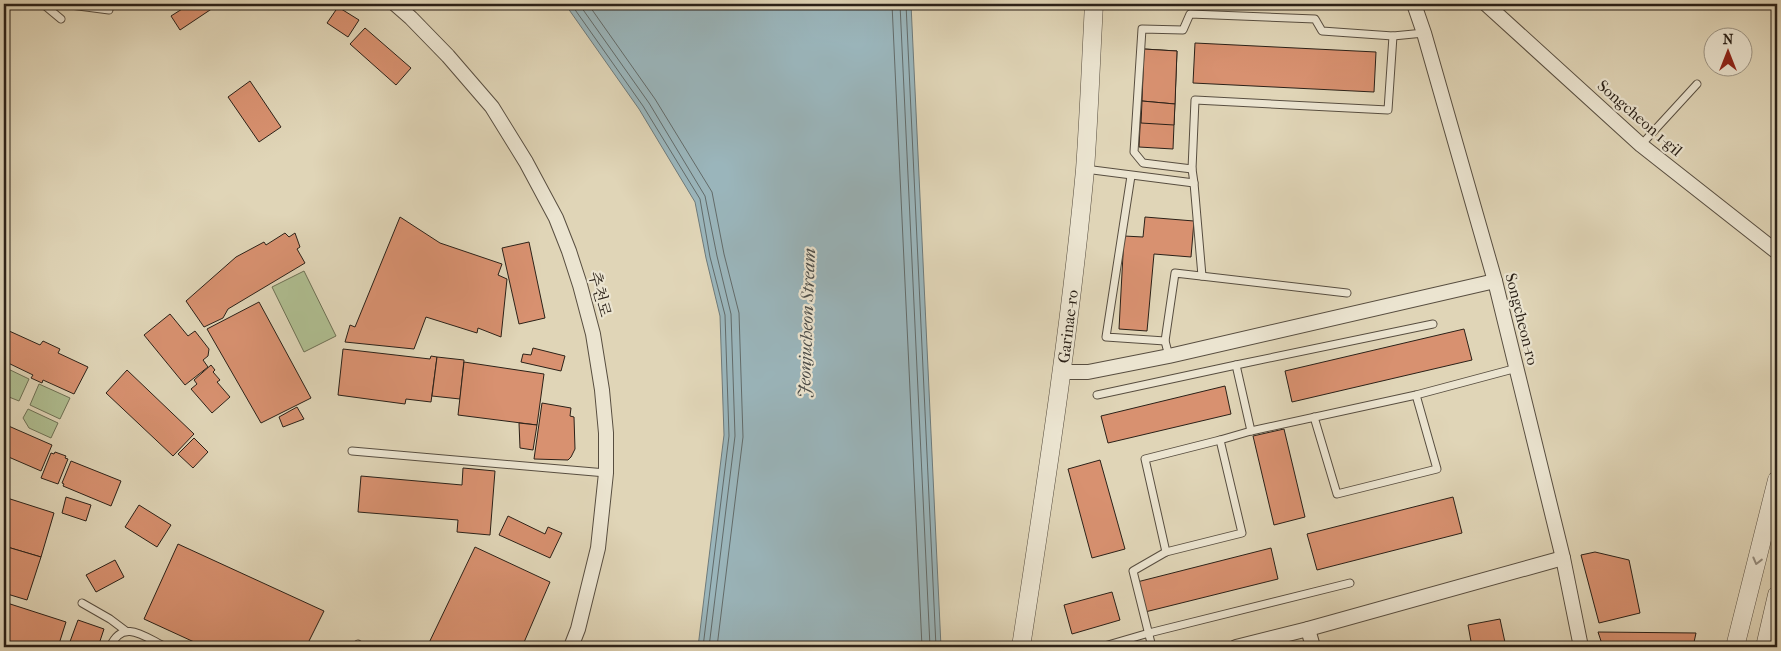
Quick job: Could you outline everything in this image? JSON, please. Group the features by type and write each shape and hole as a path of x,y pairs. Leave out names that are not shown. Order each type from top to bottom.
{"street":[{"name":"추천로","path":"395,4 448,56 492,107 526,162 556,218 569,251 593,334 602,390 606,432 606,473 598,548 578,629 571,647"},
{"name":"Garinae-ro","path":"1021,647 1062,372 1085,169 1094,4"},
{"name":"Songcheon-ro","path":"1414,4 1495,281 1563,558 1581,647"},
{"name":"Songcheon 1-gil","path":"1486,4 1641,145 1777,252"},
{"path":"1062,372 1088,372 1169,356 1495,281"},
{"path":"1735,647 1777,480"},
{"path":"1236,647 1308,629 1563,558"},
{"path":"1765,647 1777,595"},
{"path":"1308,629 1313,647"}],"lane":[{"path":"4,4 9,4"},
{"path":"43,4 61,19"},
{"path":"63,4 109,10"},
{"path":"1192,169 1143,164 1134,152 1142,28 1183,30 1190,14 1315,19 1322,31 1393,36 1424,33"},
{"path":"1202,276 1192,169 1195,100 1388,110 1393,36"},
{"path":"1641,145 1697,84"},
{"path":"1085,169 1194,183"},
{"path":"1131,176 1106,337 1165,341"},
{"path":"1169,356 1165,341 1175,273 1347,293"},
{"path":"1097,395 1433,324"},
{"path":"1236,365 1251,431"},
{"path":"1166,552 1145,458 1251,431 1416,396 1516,368"},
{"path":"1314,418 1337,494 1437,469 1416,396"},
{"path":"1152,647 1133,572 1166,552 1242,533 1220,440"},
{"path":"352,451 606,473"},
{"path":"1101,647 1149,633 1350,583"},
{"path":"82,603 110,619 126,631"},
{"path":"110,647 114,638 130,630 155,645 166,647"}],"green space":[{"path":"304,271 336,336 304,352 272,287"},
{"path":"4,367 29,379 19,401 4,395"},
{"path":"39,384 70,398 60,419 30,405"},
{"path":"28,409 58,423 51,438 29,428 23,418"}],"water":[{"name":"Jeonjucheon Stream","path":"565,4 911,4 941,647 698,647 724,435 720,316 695,202 639,109"}],"building":[{"path":"190,4 210,4 213,8 180,30 171,16"},
{"path":"338,7 359,20 348,37 327,23"},
{"path":"365,28 411,68 396,85 350,44"},
{"path":"1195,43 1376,52 1374,92 1193,83"},
{"path":"1144,49 1177,51 1173,149 1139,147"},
{"path":"1144,49 1177,51 1175,104 1142,101"},
{"path":"250,81 281,127 259,142 228,97"},
{"path":"1142,101 1175,104 1174,125 1141,123"},
{"path":"400,217 440,243 502,264 498,275 507,279 501,337 478,328 477,333 426,317 414,349 345,342 350,325 355,327"},
{"path":"1145,217 1194,221 1191,257 1154,254 1147,331 1119,329 1124,236 1143,237"},
{"path":"285,233 289,237 295,233 300,247 297,249 305,263 228,309 223,318 204,327 186,301 236,257 264,242 266,245"},
{"path":"529,242 545,318 519,324 502,248"},
{"path":"259,302 311,398 261,423 207,329"},
{"path":"170,314 188,336 195,331 209,349 208,356 203,360 208,367 185,385 144,335"},
{"path":"1464,329 1472,360 1292,402 1285,371"},
{"path":"7,330 40,345 43,341 60,349 58,353 88,367 74,394 43,380 42,383 31,378 33,375 4,361 4,337"},
{"path":"533,348 565,356 561,371 521,362 523,354 531,355"},
{"path":"343,349 430,359 431,356 437,357 431,402 406,399 405,404 338,395"},
{"path":"437,357 464,360 460,399 432,396"},
{"path":"464,362 544,374 537,425 458,415"},
{"path":"211,365 215,370 213,372 220,380 217,382 230,397 212,413 191,389 197,384 194,380"},
{"path":"127,370 194,434 173,456 106,393"},
{"path":"1225,386 1231,414 1108,443 1101,416"},
{"path":"542,403 571,408 570,416 574,417 575,449 568,460 534,459"},
{"path":"297,407 304,419 283,427 279,417"},
{"path":"519,423 537,425 533,450 520,448"},
{"path":"4,424 52,445 41,471 4,455"},
{"path":"1284,429 1305,517 1274,525 1253,436"},
{"path":"194,438 208,452 193,468 178,454"},
{"path":"55,452 66,456 65,458 68,459 58,484 41,478 51,453 54,454"},
{"path":"1100,460 1125,549 1092,558 1068,469"},
{"path":"71,461 121,481 111,506 63,486 64,484 62,483"},
{"path":"463,468 495,471 490,535 457,532 458,520 358,512 361,476 462,485"},
{"path":"4,497 54,513 41,557 4,546"},
{"path":"66,497 91,505 86,521 62,513"},
{"path":"1453,497 1462,533 1317,570 1307,534"},
{"path":"139,505 171,525 157,547 125,527"},
{"path":"508,516 545,534 548,527 562,533 550,558 499,535"},
{"path":"178,544 324,611 306,647 205,647 144,619"},
{"path":"4,546 41,557 27,600 4,593"},
{"path":"475,547 550,582 522,647 427,647"},
{"path":"1271,548 1278,579 1145,612 1137,582"},
{"path":"1595,552 1629,560 1640,613 1599,623 1581,555"},
{"path":"115,560 124,577 96,592 86,575"},
{"path":"1112,592 1120,620 1072,634 1064,605"},
{"path":"4,602 66,622 58,647 4,647"},
{"path":"1500,619 1506,647 1472,647 1468,625"},
{"path":"78,620 104,629 98,647 68,647"},
{"path":"1598,632 1696,633 1693,647 1603,647"},
{"path":"1384,642 1385,647 1360,647"}]}
